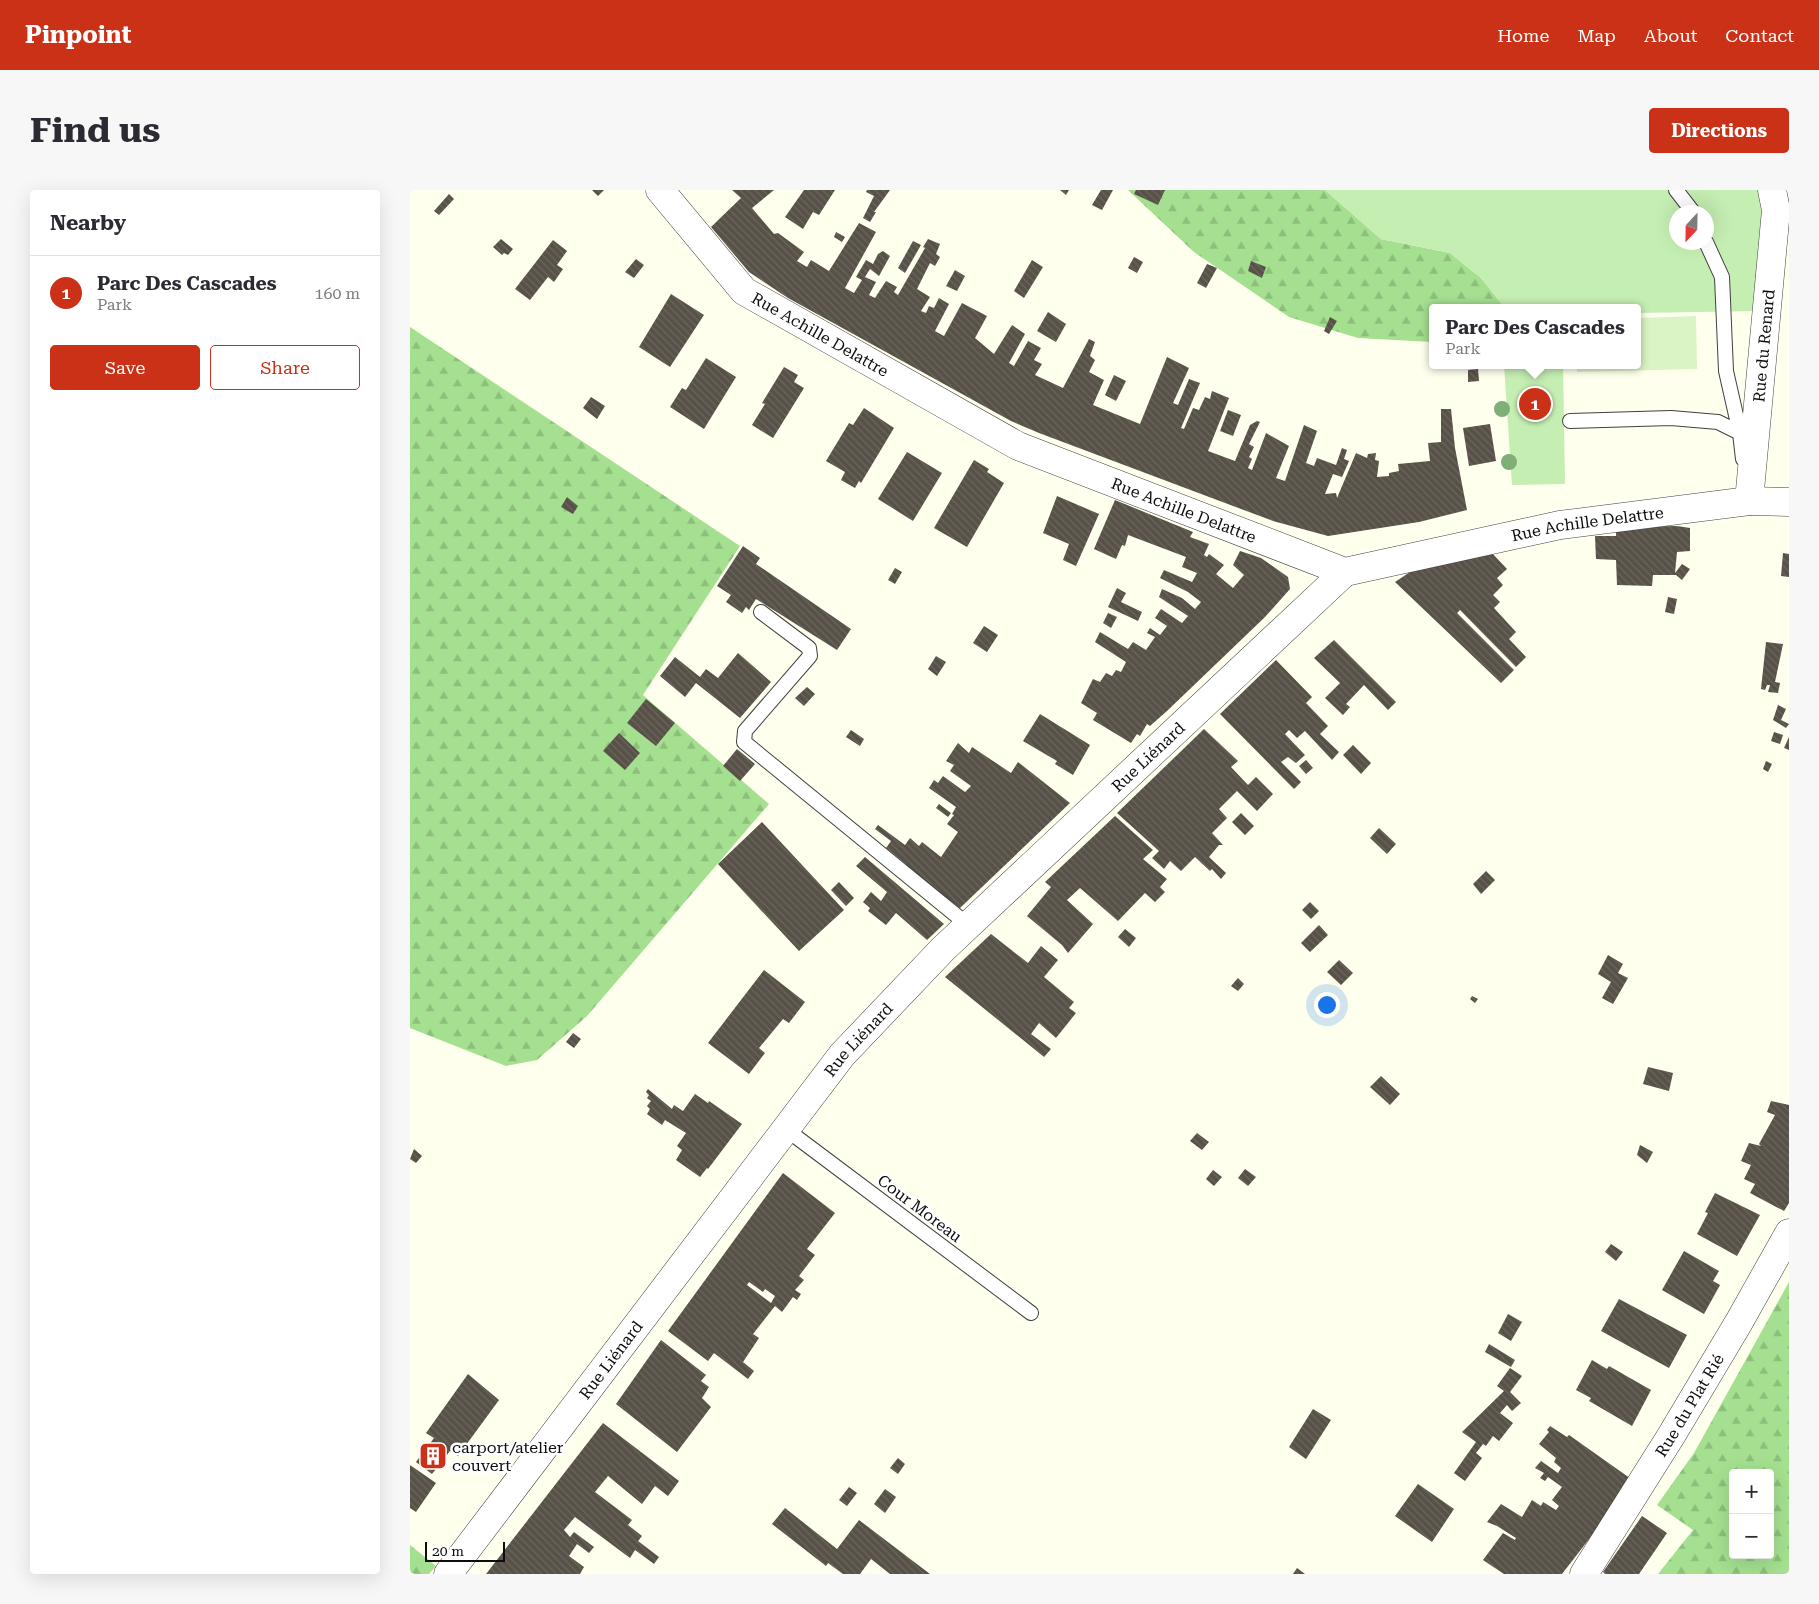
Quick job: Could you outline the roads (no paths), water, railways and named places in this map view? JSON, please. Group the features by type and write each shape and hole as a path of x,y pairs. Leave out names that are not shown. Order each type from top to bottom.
{"street":[{"name":"Rue Achille Delattre","path":"660,190 744,291 1018,446 1345,572 1560,525 1749,502 1789,502"},
{"name":"Rue du Renard","path":"1749,502 1776,210 1772,190"},
{"name":"Rue Liénard","path":"448,1574 787,1130 806,1101 842,1055 968,925 1345,572"},
{"name":"Rue du Plat Rié","path":"1584,1574 1690,1404 1789,1233"}],"lane":[{"path":"1676,190 1688,205"},
{"path":"1710,250 1722,277 1726,371 1740,433 1749,502"},
{"path":"1570,421 1671,418 1718,422 1740,433"},
{"path":"761,612 808,648 810,656 745,731 744,742 968,925"},
{"name":"Cour Moreau","path":"787,1130 1032,1313"}],"place":[{"name":"Parc Des Cascades","path":"1535,404"},
{"name":"carport/atelier couvert","path":"433,1456"}]}
